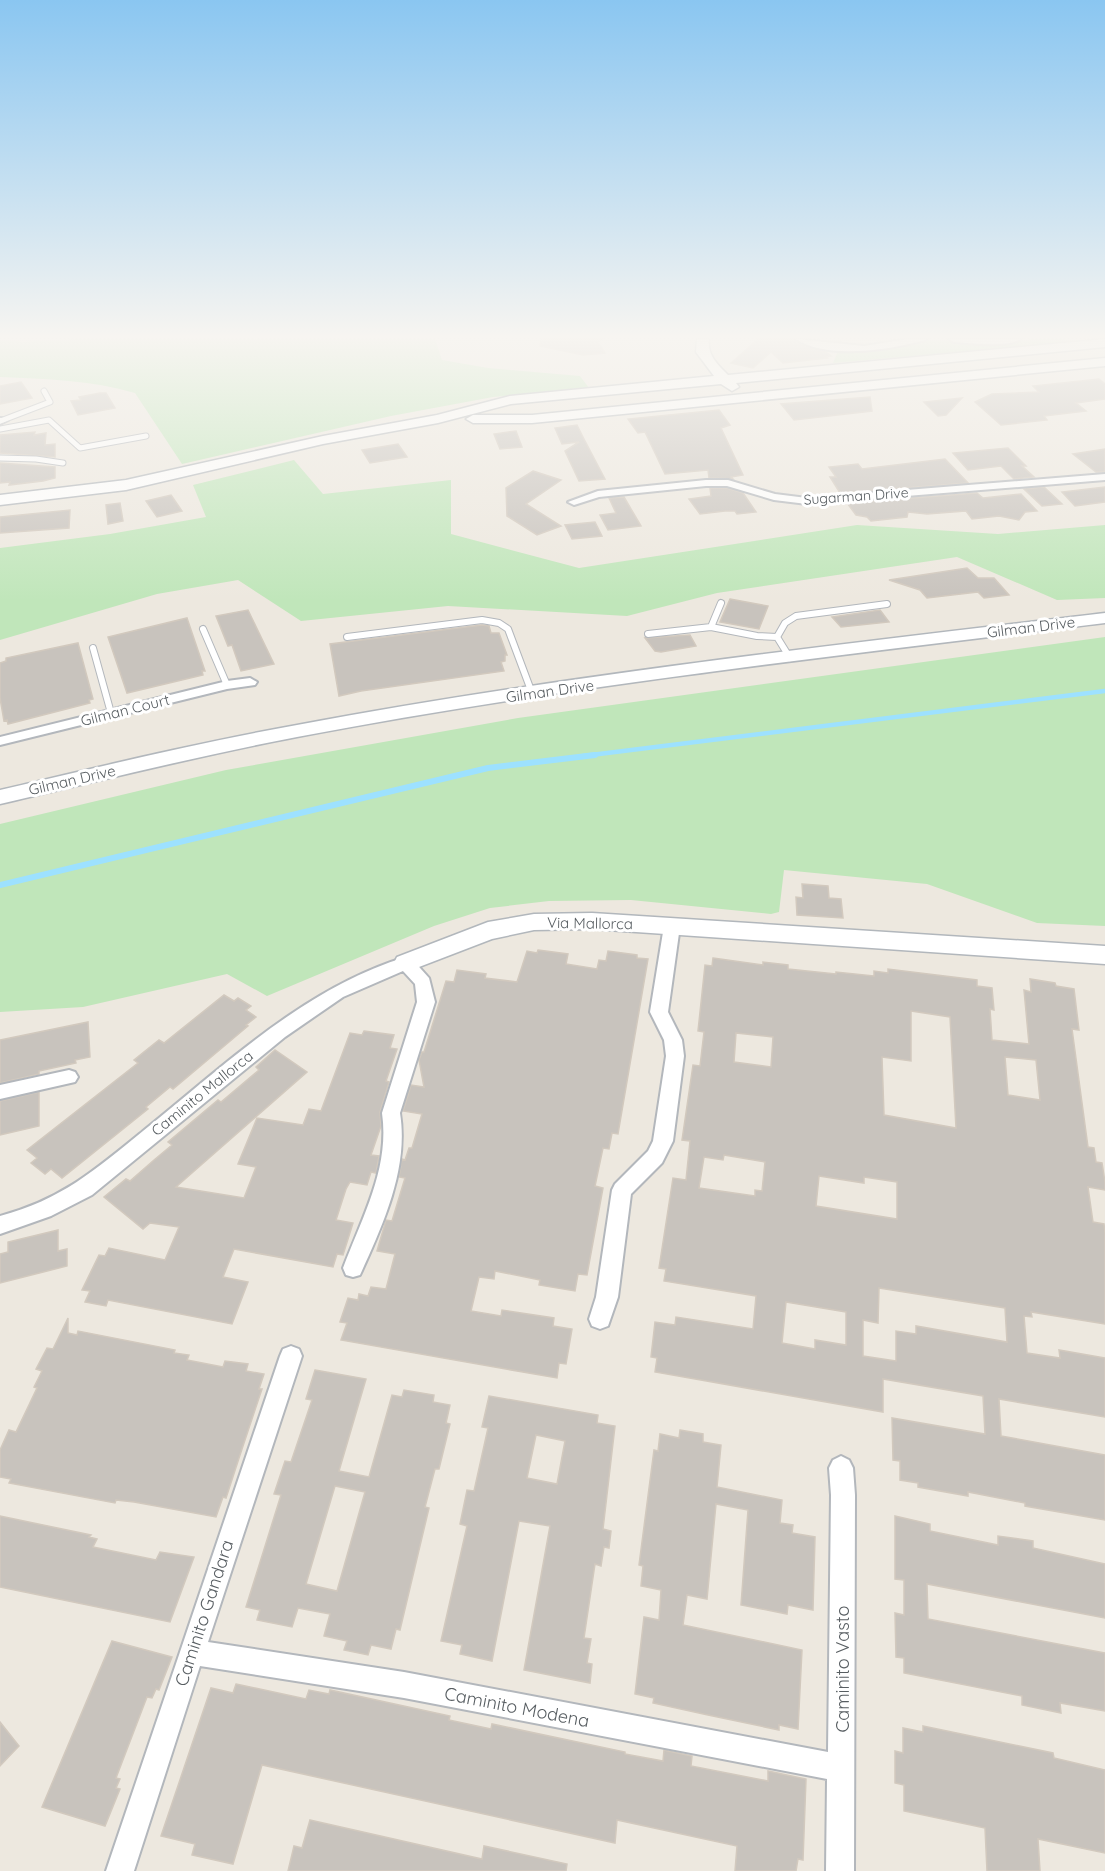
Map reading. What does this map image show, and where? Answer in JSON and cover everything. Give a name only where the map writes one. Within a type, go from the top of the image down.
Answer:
[{"type":"main road","points":[[0,500],[126,485],[323,440],[398,426]]},
{"type":"main road","name":"Gilman Drive","points":[[0,797],[313,728],[532,693],[1105,618]]},
{"type":"main road","name":"Via Mallorca","points":[[406,963],[488,931],[534,922],[603,922],[672,926],[1105,958]]},
{"type":"street","name":"Sugarman Drive","points":[[574,502],[598,494],[706,483],[728,483],[774,497],[807,501],[1105,477]]},
{"type":"street","name":"Gilman Court","points":[[0,741],[111,712],[250,682]]},
{"type":"street","points":[[600,1319],[607,1297],[622,1190],[655,1157],[663,1141],[675,1056],[673,1040],[659,1012],[672,926]]},
{"type":"street","points":[[353,1268],[391,1167],[394,1126],[390,1113],[426,1002],[423,982],[406,963]]},
{"type":"street","name":"Caminito Mallorca","points":[[0,1225],[55,1207],[85,1189],[279,1032],[337,992],[406,963]]},
{"type":"street","points":[[0,1092],[69,1077]]},
{"type":"street","name":"Caminito Gandara","points":[[120,1871],[291,1356]]},
{"type":"street","name":"Caminito Vasto","points":[[840,1871],[843,1495],[841,1468]]},
{"type":"street","name":"Caminito Modena","points":[[192,1652],[404,1685],[841,1768]]},
{"type":"lane","points":[[56,426],[80,448],[146,436]]},
{"type":"lane","points":[[0,452],[7,453],[3,458]]},
{"type":"lane","points":[[3,458],[63,463]]},
{"type":"lane","points":[[711,627],[721,603]]},
{"type":"lane","points":[[777,637],[785,623],[796,616],[887,604]]},
{"type":"lane","points":[[347,637],[482,620],[499,623],[508,629],[532,693]]},
{"type":"lane","points":[[648,634],[711,627],[757,636],[777,637]]},
{"type":"lane","points":[[202,629],[228,685]]},
{"type":"lane","points":[[777,637],[790,658]]},
{"type":"lane","points":[[93,648],[111,712]]},
{"type":"green space","points":[[157,426],[346,426],[182,464]]},
{"type":"green space","points":[[294,460],[323,494],[451,480],[451,534],[579,568],[857,525],[998,534],[1105,525],[1105,598],[1057,600],[957,557],[717,593],[627,616],[448,606],[301,621],[238,580],[157,594],[0,640],[0,548],[110,534],[206,517],[193,485]]},
{"type":"green space","points":[[1105,637],[1105,926],[1037,923],[927,884],[784,870],[779,912],[771,914],[631,900],[549,901],[490,908],[434,926],[267,996],[227,974],[83,1007],[0,1012],[0,824],[226,770],[518,718]]},
{"type":"building","points":[[578,426],[605,479],[579,481],[565,451],[579,442],[562,444],[555,428]]},
{"type":"building","points":[[633,426],[726,426],[721,428],[743,475],[731,477],[733,479],[709,478],[708,470],[665,474],[645,432],[638,433]]},
{"type":"building","points":[[516,431],[522,447],[500,449],[494,434]]},
{"type":"building","points":[[35,432],[34,435],[46,433],[45,445],[55,444],[55,457],[0,453],[0,435]]},
{"type":"building","points":[[398,444],[407,457],[370,463],[362,450]]},
{"type":"building","points":[[1008,448],[1034,477],[1014,479],[1001,466],[968,470],[953,453]]},
{"type":"building","points":[[1105,449],[1105,472],[1096,472],[1073,454]]},
{"type":"building","points":[[945,459],[968,483],[840,493],[830,477],[836,477],[829,467],[858,464],[862,469]]},
{"type":"building","points":[[0,463],[55,467],[55,478],[9,485],[10,482],[0,483]]},
{"type":"building","points":[[533,471],[561,480],[526,504],[561,526],[537,535],[507,516],[506,488]]},
{"type":"building","points":[[1044,487],[1062,504],[1042,506],[1024,489]]},
{"type":"building","points":[[1105,487],[1105,502],[1075,506],[1062,492]]},
{"type":"building","points":[[710,488],[727,488],[743,493],[756,512],[737,514],[735,511],[725,511],[700,514],[689,499],[711,496]]},
{"type":"building","points":[[977,493],[983,498],[1021,494],[1037,511],[1025,512],[1019,520],[999,516],[972,519],[966,511],[927,514],[908,512],[907,517],[871,521],[867,517],[856,515],[847,503]]},
{"type":"building","points":[[171,495],[182,511],[157,517],[146,501]]},
{"type":"building","points":[[624,497],[641,526],[608,530],[600,515],[616,513],[609,498]]},
{"type":"building","points":[[120,503],[123,521],[108,524],[106,505]]},
{"type":"building","points":[[70,510],[69,528],[0,533],[0,517]]},
{"type":"building","points":[[595,522],[602,536],[572,539],[565,525]]},
{"type":"building","points":[[967,568],[978,578],[994,578],[1009,595],[984,598],[978,592],[927,598],[920,590],[889,580]]},
{"type":"building","points":[[730,599],[768,606],[759,629],[720,622]]},
{"type":"building","points":[[248,610],[274,664],[241,671],[232,645],[228,646],[216,616]]},
{"type":"building","points":[[880,610],[889,622],[841,627],[832,617]]},
{"type":"building","points":[[187,618],[205,671],[202,671],[203,675],[127,693],[108,637]]},
{"type":"building","points":[[489,626],[491,633],[499,633],[507,655],[505,655],[505,661],[501,662],[504,671],[339,696],[330,644]]},
{"type":"building","points":[[690,635],[696,646],[661,652],[655,651],[645,638]]},
{"type":"building","points":[[78,643],[93,699],[89,700],[90,703],[8,724],[7,720],[4,721],[0,698],[0,663],[6,661],[6,658]]},
{"type":"building","points":[[802,884],[828,886],[829,898],[841,899],[843,918],[797,915],[796,897],[803,898]]},
{"type":"building","points":[[538,950],[568,954],[566,964],[597,969],[599,960],[606,961],[608,951],[648,959],[618,1134],[612,1133],[609,1149],[603,1148],[595,1186],[603,1188],[587,1275],[578,1274],[575,1291],[539,1285],[540,1280],[495,1271],[494,1279],[479,1277],[471,1311],[501,1316],[502,1310],[554,1318],[553,1326],[572,1329],[566,1364],[559,1363],[557,1378],[341,1340],[347,1323],[340,1322],[348,1298],[358,1300],[359,1294],[368,1296],[371,1287],[386,1289],[395,1254],[377,1251],[386,1220],[392,1221],[405,1178],[399,1177],[402,1159],[405,1160],[409,1148],[412,1148],[422,1114],[403,1111],[411,1085],[424,1087],[419,1060],[424,1052],[446,981],[454,982],[457,970],[486,974],[485,978],[517,982],[527,951],[537,953]]},
{"type":"building","points":[[713,958],[763,965],[763,962],[788,965],[788,969],[836,974],[836,972],[874,976],[874,971],[888,973],[888,969],[977,980],[977,986],[992,988],[994,1010],[990,1009],[992,1040],[1029,1044],[1024,990],[1031,992],[1030,979],[1074,989],[1079,1030],[1072,1029],[1088,1147],[1094,1148],[1096,1162],[1102,1163],[1105,1182],[1105,1190],[1088,1187],[1093,1222],[1104,1224],[1105,1324],[1031,1312],[1032,1317],[1024,1316],[1027,1353],[1060,1358],[1059,1350],[1105,1358],[1105,1417],[999,1399],[1001,1436],[1105,1455],[1105,1520],[1025,1506],[1025,1503],[968,1492],[968,1496],[918,1487],[918,1483],[900,1480],[900,1461],[893,1460],[892,1418],[985,1434],[983,1396],[883,1379],[883,1412],[655,1372],[657,1358],[651,1357],[655,1322],[675,1325],[676,1317],[753,1329],[756,1296],[664,1281],[666,1269],[659,1268],[673,1178],[686,1180],[690,1141],[682,1140],[693,1065],[700,1066],[704,1032],[698,1031],[705,965],[712,966]],"holes":[[[911,1011],[950,1017],[956,1128],[884,1115],[882,1057],[911,1061]],[[736,1033],[773,1037],[771,1067],[734,1062]],[[1005,1057],[1036,1060],[1040,1100],[1008,1095]],[[724,1155],[765,1162],[762,1191],[755,1190],[755,1196],[699,1188],[704,1157],[723,1160]],[[819,1176],[864,1183],[864,1177],[897,1182],[897,1219],[816,1206]],[[879,1288],[1005,1308],[1007,1342],[916,1326],[916,1334],[896,1331],[896,1361],[863,1356],[863,1320],[878,1323]],[[786,1302],[846,1312],[846,1345],[815,1340],[815,1349],[782,1343]]]},
{"type":"building","points":[[224,995],[234,1001],[238,998],[251,1006],[246,1010],[256,1017],[246,1025],[248,1026],[173,1089],[170,1087],[146,1107],[148,1109],[62,1178],[51,1169],[45,1174],[31,1163],[37,1158],[27,1150],[138,1063],[134,1060],[159,1040],[164,1043]]},
{"type":"building","points":[[88,1022],[90,1057],[75,1060],[76,1063],[39,1071],[39,1074],[0,1083],[0,1040]]},
{"type":"building","points":[[364,1031],[394,1035],[390,1048],[397,1049],[386,1081],[389,1082],[380,1112],[381,1126],[371,1155],[379,1156],[376,1173],[371,1172],[367,1185],[350,1182],[346,1189],[336,1220],[353,1223],[343,1255],[337,1254],[333,1267],[234,1249],[223,1277],[248,1282],[232,1324],[108,1300],[106,1306],[85,1302],[90,1291],[82,1290],[99,1255],[105,1256],[109,1248],[165,1260],[179,1227],[150,1223],[143,1229],[104,1197],[126,1179],[130,1181],[172,1145],[168,1142],[218,1100],[221,1102],[259,1070],[256,1067],[275,1050],[307,1072],[176,1187],[244,1198],[256,1167],[238,1164],[257,1118],[303,1125],[309,1109],[321,1111],[350,1033],[362,1035]]},
{"type":"building","points":[[39,1092],[39,1126],[0,1135],[0,1101]]},
{"type":"building","points":[[58,1230],[58,1251],[67,1249],[67,1266],[0,1283],[0,1254],[8,1252],[8,1242]]},
{"type":"building","points":[[68,1318],[68,1333],[77,1335],[78,1331],[175,1350],[174,1353],[189,1355],[187,1360],[223,1367],[225,1361],[248,1364],[246,1371],[264,1374],[259,1389],[262,1389],[226,1498],[223,1497],[216,1517],[134,1502],[116,1500],[115,1503],[9,1483],[11,1479],[0,1477],[0,1450],[9,1430],[16,1432],[37,1388],[34,1387],[42,1371],[36,1369],[47,1348],[53,1349]]},
{"type":"building","points":[[315,1370],[366,1379],[339,1471],[369,1477],[392,1395],[402,1397],[404,1390],[434,1395],[433,1402],[450,1405],[446,1423],[450,1424],[439,1469],[435,1469],[425,1507],[429,1508],[400,1630],[396,1629],[391,1649],[371,1645],[368,1655],[344,1650],[347,1641],[324,1636],[330,1614],[298,1608],[292,1627],[257,1620],[260,1610],[246,1607],[281,1495],[274,1494],[285,1461],[291,1462],[312,1400],[306,1399]],"holes":[[[335,1486],[365,1492],[337,1591],[306,1584]]]},
{"type":"building","points":[[489,1396],[598,1415],[597,1423],[615,1426],[603,1529],[611,1531],[609,1548],[604,1547],[601,1566],[595,1564],[584,1638],[591,1639],[587,1663],[592,1664],[590,1683],[524,1670],[550,1526],[519,1521],[492,1661],[460,1654],[462,1645],[441,1641],[467,1526],[460,1524],[467,1490],[474,1491],[488,1428],[482,1427]],"holes":[[[536,1435],[565,1441],[557,1484],[527,1478]]]},
{"type":"building","points":[[680,1430],[703,1434],[703,1442],[721,1445],[717,1487],[782,1500],[780,1523],[793,1525],[792,1533],[815,1537],[813,1610],[788,1605],[787,1614],[741,1605],[748,1510],[716,1504],[707,1599],[687,1595],[683,1625],[802,1650],[798,1729],[779,1725],[779,1730],[708,1715],[653,1703],[654,1698],[635,1694],[644,1617],[659,1620],[661,1590],[641,1586],[643,1566],[639,1565],[654,1450],[658,1451],[660,1434],[679,1438]]},
{"type":"building","points":[[0,1516],[91,1535],[89,1537],[97,1539],[93,1547],[156,1560],[160,1552],[194,1557],[170,1622],[0,1587]]},
{"type":"building","points":[[895,1516],[930,1524],[930,1531],[998,1545],[998,1536],[1033,1541],[1033,1548],[1105,1564],[1105,1618],[927,1584],[928,1619],[1105,1653],[1105,1711],[1060,1703],[1061,1713],[1022,1705],[1022,1696],[904,1673],[904,1658],[896,1657],[895,1613],[904,1615],[904,1580],[895,1579]]},
{"type":"building","points":[[112,1641],[172,1657],[159,1690],[156,1689],[152,1698],[147,1697],[116,1778],[120,1779],[116,1788],[120,1789],[105,1826],[42,1807]]},
{"type":"building","points":[[236,1684],[306,1699],[309,1690],[329,1694],[330,1690],[450,1716],[449,1720],[491,1729],[492,1724],[663,1761],[664,1750],[692,1756],[691,1766],[768,1781],[768,1771],[806,1779],[803,1860],[798,1859],[796,1871],[735,1871],[737,1846],[617,1820],[615,1843],[262,1765],[233,1864],[192,1855],[195,1844],[161,1836],[211,1688],[233,1693]]},
{"type":"building","points":[[0,1722],[19,1746],[0,1766]]},
{"type":"building","points":[[923,1726],[1053,1753],[1054,1758],[1105,1770],[1105,1853],[1038,1839],[1040,1871],[987,1871],[985,1828],[904,1811],[904,1785],[895,1783],[895,1751],[903,1753],[903,1728],[923,1732]]},
{"type":"building","points":[[310,1820],[482,1859],[484,1846],[567,1864],[566,1871],[288,1871],[294,1846],[302,1848]]},
{"type":"waterway","points":[[583,756],[1105,691]]},
{"type":"waterway","points":[[0,885],[488,768],[595,755]]}]
